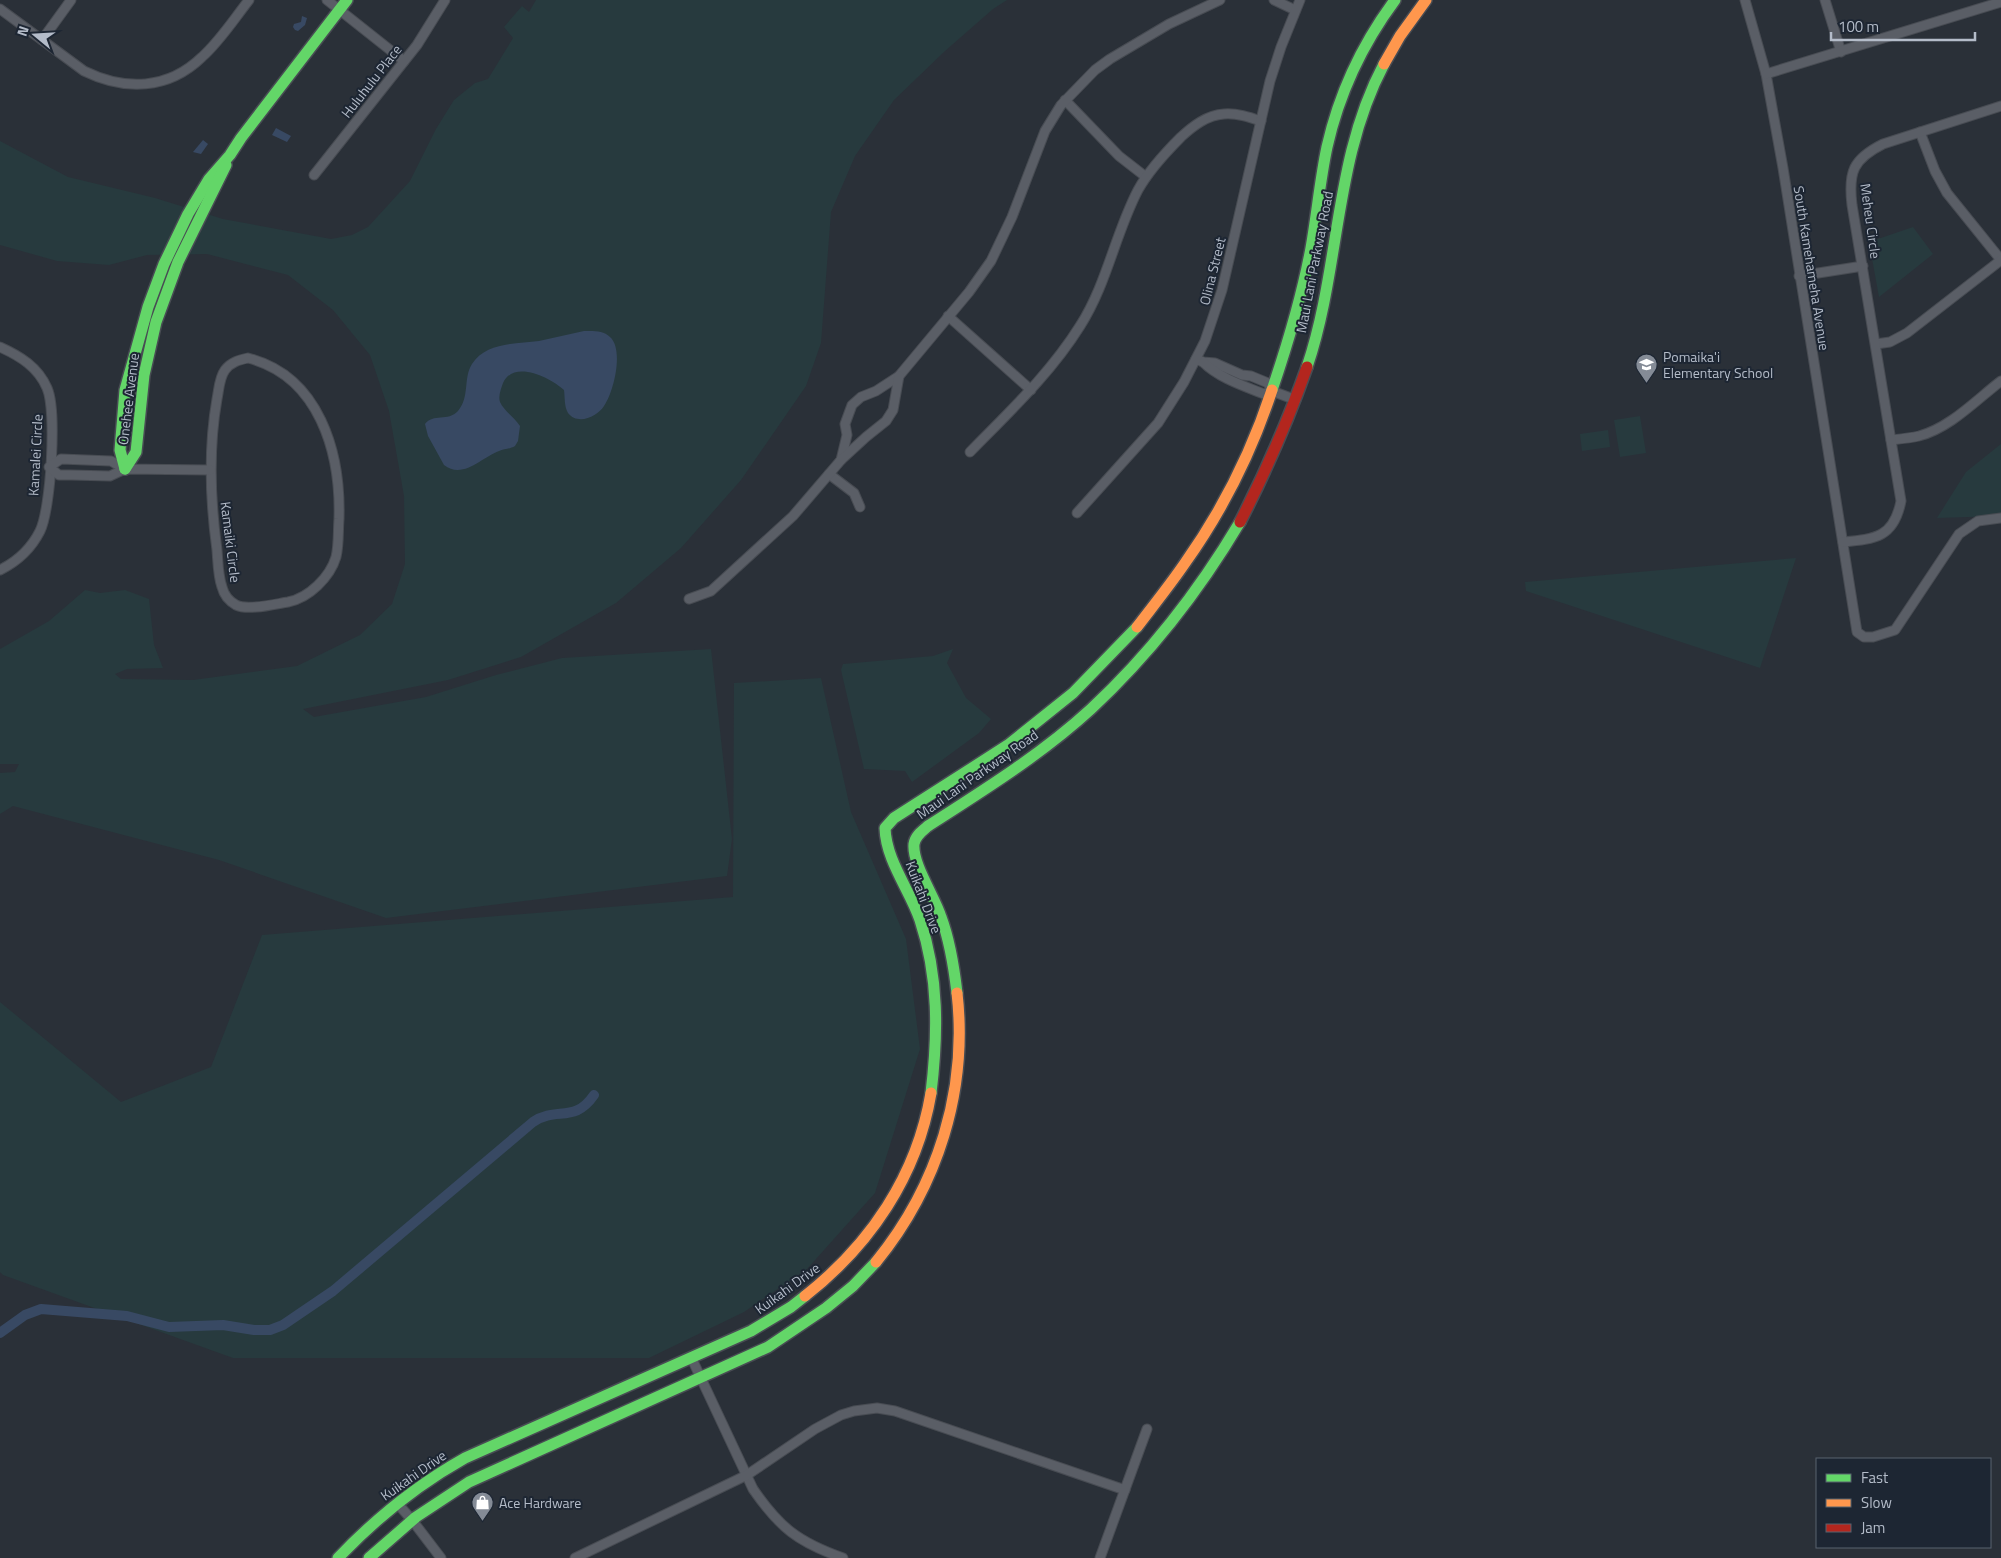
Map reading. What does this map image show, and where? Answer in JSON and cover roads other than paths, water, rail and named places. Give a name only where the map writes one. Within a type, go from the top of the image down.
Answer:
[{"type":"main road","name":"Maui Lani Parkway Road","points":[[885,828],[894,818],[1008,745],[1073,693],[1134,631],[1186,562],[1230,490],[1265,412],[1292,331],[1311,248],[1327,148],[1333,125],[1357,62],[1379,21],[1395,0]]},
{"type":"main road","name":"Maui Lani Parkway Road","points":[[914,841],[928,826],[1016,769],[1090,710],[1141,660],[1187,604],[1228,544],[1261,481],[1296,400],[1313,346],[1325,300],[1349,157],[1360,117],[1376,78],[1396,42],[1426,0]]},
{"type":"main road","name":"Onehee Avenue","points":[[125,469],[136,452],[144,375],[156,322],[178,262],[240,138],[343,4]]},
{"type":"main road","name":"Onehee Avenue","points":[[125,469],[120,450],[126,390],[130,367],[148,307],[164,264],[188,214],[209,179],[230,155]]},
{"type":"main road","name":"Kuikahi Drive","points":[[338,1558],[397,1503],[438,1473],[465,1458],[751,1332],[770,1321],[818,1285],[849,1258],[870,1235],[890,1207],[914,1156],[928,1111],[934,1076],[936,1005],[930,958],[919,918],[885,842],[885,828]]},
{"type":"main road","name":"Kuikahi Drive","points":[[369,1558],[394,1534],[439,1499],[498,1467],[768,1347],[804,1325],[829,1306],[877,1261],[907,1222],[923,1195],[936,1163],[953,1102],[960,1030],[956,983],[944,926],[915,855],[914,841]]},
{"type":"street","points":[[42,40],[71,0]]},
{"type":"street","points":[[0,9],[71,63],[99,79],[119,84],[138,85],[160,81],[184,71],[202,57],[249,0]]},
{"type":"street","points":[[327,0],[343,4],[404,62]]},
{"type":"street","name":"Huluhulu Place","points":[[314,175],[417,45],[445,0]]},
{"type":"street","points":[[841,460],[847,435],[845,424],[852,405],[861,397],[876,391],[899,376],[980,277],[999,246],[1045,131],[1065,100],[1094,70],[1110,59],[1169,24],[1220,0]]},
{"type":"street","points":[[1274,0],[1295,10]]},
{"type":"street","name":"Olina Street","points":[[1077,513],[1158,423],[1200,361],[1222,290],[1261,121],[1281,47],[1300,0]]},
{"type":"street","name":"South Kamehameha Avenue","points":[[1745,0],[1766,74],[1824,433],[1844,542],[1857,632],[1864,637],[1874,637],[1895,630],[1959,534],[1978,521],[2001,518]]},
{"type":"street","points":[[1825,0],[1841,52]]},
{"type":"street","points":[[1766,74],[2001,2]]},
{"type":"street","points":[[1065,100],[1119,156],[1146,177]]},
{"type":"street","name":"Meheu Circle","points":[[1844,542],[1870,540],[1884,534],[1896,519],[1901,501],[1852,205],[1851,175],[1857,162],[1868,151],[1883,144],[2001,106]]},
{"type":"street","points":[[970,452],[1031,390],[1069,343],[1094,301],[1138,191],[1146,177],[1172,146],[1189,130],[1214,116],[1230,114],[1261,121]]},
{"type":"street","points":[[1876,344],[1890,342],[1907,333],[2001,260],[1947,193],[1935,171],[1920,132]]},
{"type":"street","points":[[1799,276],[1863,266]]},
{"type":"street","points":[[948,316],[1031,390]]},
{"type":"street","name":"Kamalei Circle","points":[[0,347],[21,357],[40,375],[47,388],[52,408],[45,514],[41,529],[25,553],[16,561],[0,570]]},
{"type":"street","name":"Kamaiki Circle","points":[[248,358],[260,361],[280,372],[300,388],[308,398],[324,428],[332,456],[338,492],[336,557],[328,573],[318,584],[292,601],[270,605],[246,608],[228,599],[220,577],[214,529],[210,470],[212,432],[220,382],[225,370],[233,362],[248,358]]},
{"type":"street","points":[[1200,361],[1212,371],[1246,387],[1264,394],[1272,391],[1296,400]]},
{"type":"street","points":[[689,599],[711,590],[793,516],[841,460],[866,436],[886,421],[893,410],[899,376]]},
{"type":"street","points":[[1891,440],[1919,436],[1929,432],[1949,421],[2001,381]]},
{"type":"street","points":[[125,469],[110,461],[61,458],[49,467],[60,475],[110,476],[125,469],[210,470]]},
{"type":"street","points":[[829,474],[854,493],[860,507]]},
{"type":"street","points":[[691,1357],[753,1489],[766,1508],[782,1526],[797,1538],[810,1546],[843,1558]]},
{"type":"street","points":[[575,1558],[747,1475],[815,1429],[841,1415],[854,1411],[878,1408],[895,1411],[1125,1490]]},
{"type":"street","points":[[1100,1558],[1147,1429]]},
{"type":"street","points":[[397,1503],[441,1558]]},
{"type":"water","points":[[302,16],[307,18],[305,25],[298,31],[295,30],[294,24],[301,22]]},
{"type":"water","points":[[276,128],[291,136],[287,142],[272,135]]},
{"type":"water","points":[[203,140],[208,144],[201,154],[193,152]]},
{"type":"water","points":[[584,331],[604,333],[614,343],[616,351],[617,360],[614,381],[608,400],[601,410],[587,418],[577,419],[572,417],[566,407],[564,390],[558,385],[533,373],[515,372],[508,376],[503,383],[499,397],[502,405],[520,426],[518,441],[515,446],[499,451],[465,469],[451,469],[444,465],[428,436],[425,424],[432,419],[450,416],[462,406],[469,369],[478,357],[502,345],[539,341]]},
{"type":"waterway","points":[[0,1333],[25,1315],[41,1309],[127,1316],[169,1327],[223,1325],[254,1330],[270,1330],[283,1325],[333,1291],[533,1122],[542,1117],[579,1109],[587,1104],[594,1095]]},
{"type":"place","name":"Pomaika'i Elementary School","points":[[1647,383]]},
{"type":"place","name":"Ace Hardware","points":[[483,1521]]}]
